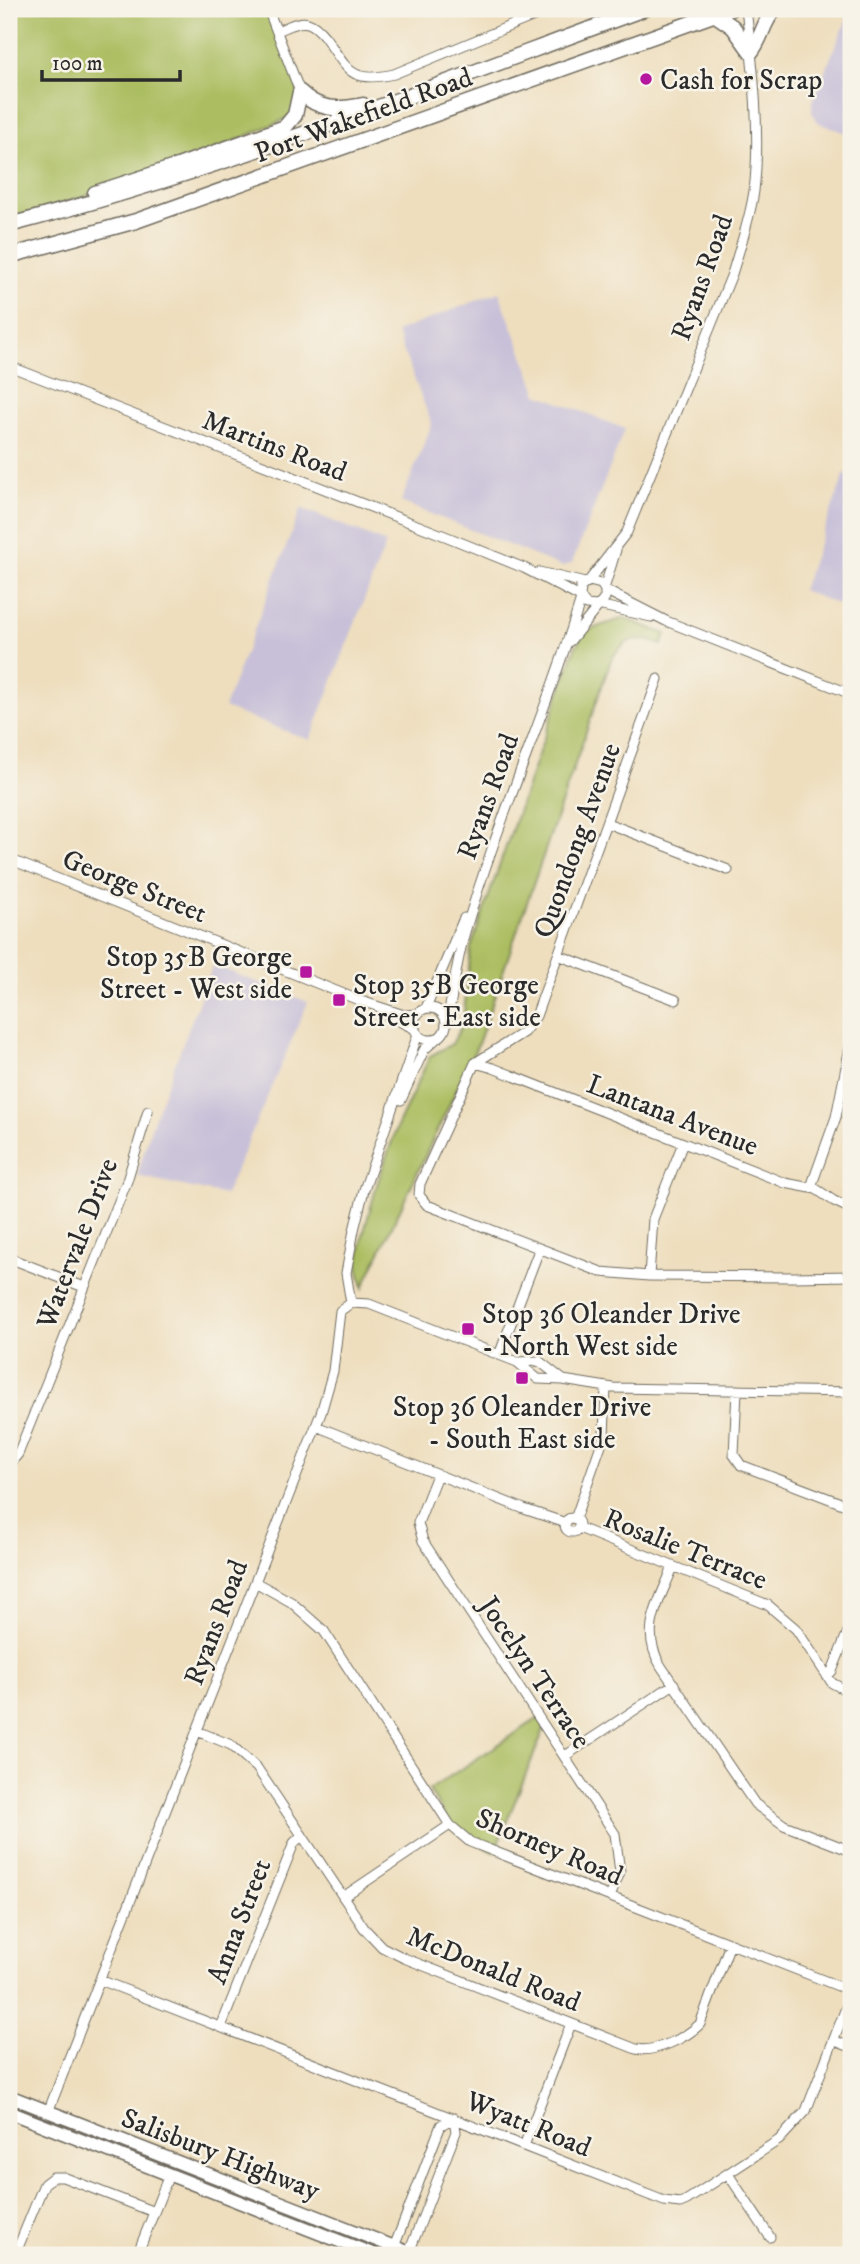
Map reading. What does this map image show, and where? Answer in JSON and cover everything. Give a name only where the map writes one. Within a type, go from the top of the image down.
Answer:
[{"type":"highway","name":"Port Wakefield Road","points":[[9,225],[151,186],[406,98],[644,9]]},
{"type":"highway","name":"Port Wakefield Road","points":[[9,256],[136,221],[730,9]]},
{"type":"highway","points":[[714,14],[733,27],[751,52],[758,43],[768,16],[775,9]]},
{"type":"highway","points":[[300,92],[310,102],[331,110],[406,98]]},
{"type":"highway","points":[[9,225],[30,214],[175,167],[285,127],[295,115],[300,92]]},
{"type":"main road","name":"Salisbury Highway","points":[[9,2096],[392,2251],[410,2254]]},
{"type":"main road","name":"Salisbury Highway","points":[[9,2112],[375,2255]]},
{"type":"main road","points":[[42,2125],[48,2112]]},
{"type":"main road","points":[[169,2175],[174,2161]]},
{"type":"street","points":[[268,9],[300,92]]},
{"type":"street","name":"Port Wakefield Road","points":[[276,31],[299,23],[308,23],[323,34],[351,72],[361,77],[380,78],[551,9]]},
{"type":"street","name":"Ryans Road","points":[[587,583],[626,531],[732,274],[744,236],[754,191],[756,141],[746,9]]},
{"type":"street","name":"Martins Road","points":[[9,366],[524,568],[580,598]]},
{"type":"street","name":"Ryans Road","points":[[604,590],[618,545]]},
{"type":"street","name":"Martins Road","points":[[524,568],[587,583]]},
{"type":"street","points":[[666,621],[598,605],[588,606],[580,598],[580,591],[587,583],[599,583],[604,590],[666,621],[851,694]]},
{"type":"street","points":[[598,605],[605,598],[604,590]]},
{"type":"street","name":"Ryans Road","points":[[446,1026],[456,967],[480,885],[567,645],[580,598]]},
{"type":"street","name":"Ryans Road","points":[[567,645],[598,605]]},
{"type":"street","name":"Quondong Avenue","points":[[475,1063],[517,1038],[530,1026],[658,679]]},
{"type":"street","points":[[607,823],[728,870]]},
{"type":"street","name":"George Street","points":[[9,859],[361,1001],[404,1015],[418,1014]]},
{"type":"street","name":"Ryans Road","points":[[426,1008],[480,885]]},
{"type":"street","points":[[558,955],[676,1000]]},
{"type":"street","name":"George Street","points":[[361,1001],[417,1031]]},
{"type":"street","points":[[382,1143],[424,1050],[437,1038],[446,1026],[441,1012],[426,1008],[418,1014],[414,1024],[417,1031],[427,1039],[437,1038]]},
{"type":"street","points":[[417,1031],[365,1189],[346,1273],[351,1303],[369,1304],[517,1362],[538,1379],[606,1387],[851,1392]]},
{"type":"street","points":[[810,1187],[847,1087],[851,1042]]},
{"type":"street","points":[[475,1063],[420,1184],[419,1195],[427,1205],[601,1272],[649,1276],[851,1276]]},
{"type":"street","name":"Lantana Avenue","points":[[475,1063],[785,1183],[810,1187],[851,1209]]},
{"type":"street","name":"Watervale Drive","points":[[9,1465],[18,1454],[127,1181],[148,1111]]},
{"type":"street","points":[[649,1276],[653,1219],[683,1143]]},
{"type":"street","points":[[499,1355],[539,1250]]},
{"type":"street","points":[[9,1258],[84,1287]]},
{"type":"street","name":"Ryans Road","points":[[48,2112],[316,1426],[333,1371],[340,1311],[351,1303]]},
{"type":"street","points":[[517,1362],[538,1361],[563,1380]]},
{"type":"street","points":[[573,1523],[604,1436],[606,1387]]},
{"type":"street","points":[[737,1390],[734,1455],[741,1465],[851,1507]]},
{"type":"street","name":"Rosalie Terrace","points":[[316,1426],[524,1509],[573,1523],[768,1605],[796,1629],[827,1676]]},
{"type":"street","name":"Jocelyn Terrace","points":[[437,1475],[418,1523],[423,1542],[615,1834],[620,1872],[610,1897]]},
{"type":"street","points":[[673,1567],[652,1620],[650,1631],[656,1657],[755,1804],[784,1825],[851,1851]]},
{"type":"street","name":"Shorney Road","points":[[255,1582],[291,1602],[324,1631],[450,1825],[470,1842],[851,1993]]},
{"type":"street","points":[[851,1624],[832,1671],[827,1676],[835,1685],[851,1693]]},
{"type":"street","points":[[565,1756],[674,1684]]},
{"type":"street","name":"McDonald Road","points":[[197,1731],[231,1745],[257,1768],[374,1940],[391,1952],[571,2024],[641,2050],[657,2048],[690,2032],[703,2019],[730,1944]]},
{"type":"street","points":[[343,1897],[450,1825]]},
{"type":"street","name":"Anna Street","points":[[222,2027],[293,1843],[302,1835]]},
{"type":"street","name":"Wyatt Road","points":[[100,1980],[673,2202],[687,2200],[779,2140],[806,2111],[835,2041],[851,1993]]},
{"type":"street","points":[[524,2146],[571,2024]]},
{"type":"street","points":[[835,2041],[851,2047]]},
{"type":"street","points":[[392,2251],[441,2125],[454,2118],[456,2132],[410,2254]]},
{"type":"street","points":[[728,2174],[770,2237]]},
{"type":"street","points":[[137,2255],[169,2175]]},
{"type":"street","points":[[15,2255],[44,2184],[53,2176],[63,2177],[154,2213]]},
{"type":"shaded area","points":[[851,9],[851,135],[816,120],[812,103]]},
{"type":"shaded area","points":[[499,292],[538,394],[625,429],[572,563],[563,567],[401,502],[432,424],[396,332]]},
{"type":"shaded area","points":[[845,473],[851,476],[851,610],[802,590]]},
{"type":"shaded area","points":[[301,508],[386,543],[310,740],[224,708]]},
{"type":"shaded area","points":[[213,965],[308,1002],[225,1195],[137,1176],[152,1124]]},
{"type":"green space","points":[[9,9],[268,9],[300,92],[295,115],[175,167],[30,214],[9,225]]},
{"type":"green space","points":[[624,618],[666,634],[662,645],[639,639],[632,640],[621,647],[611,660],[478,1044],[363,1288],[358,1267],[363,1235],[378,1181],[397,1127],[430,1056],[452,1044],[463,1023],[471,947],[576,646],[585,631]]},
{"type":"green space","points":[[539,1718],[545,1727],[494,1853],[450,1825],[429,1790]]},
{"type":"place","name":"Cash for Scrap","points":[[646,79]]},
{"type":"place","name":"Stop 35B George Street - West side","points":[[306,972]]},
{"type":"place","name":"Stop 35B George Street - East side","points":[[339,1000]]},
{"type":"place","name":"Stop 36 Oleander Drive - North West side","points":[[468,1329]]},
{"type":"place","name":"Stop 36 Oleander Drive - South East side","points":[[522,1378]]}]
